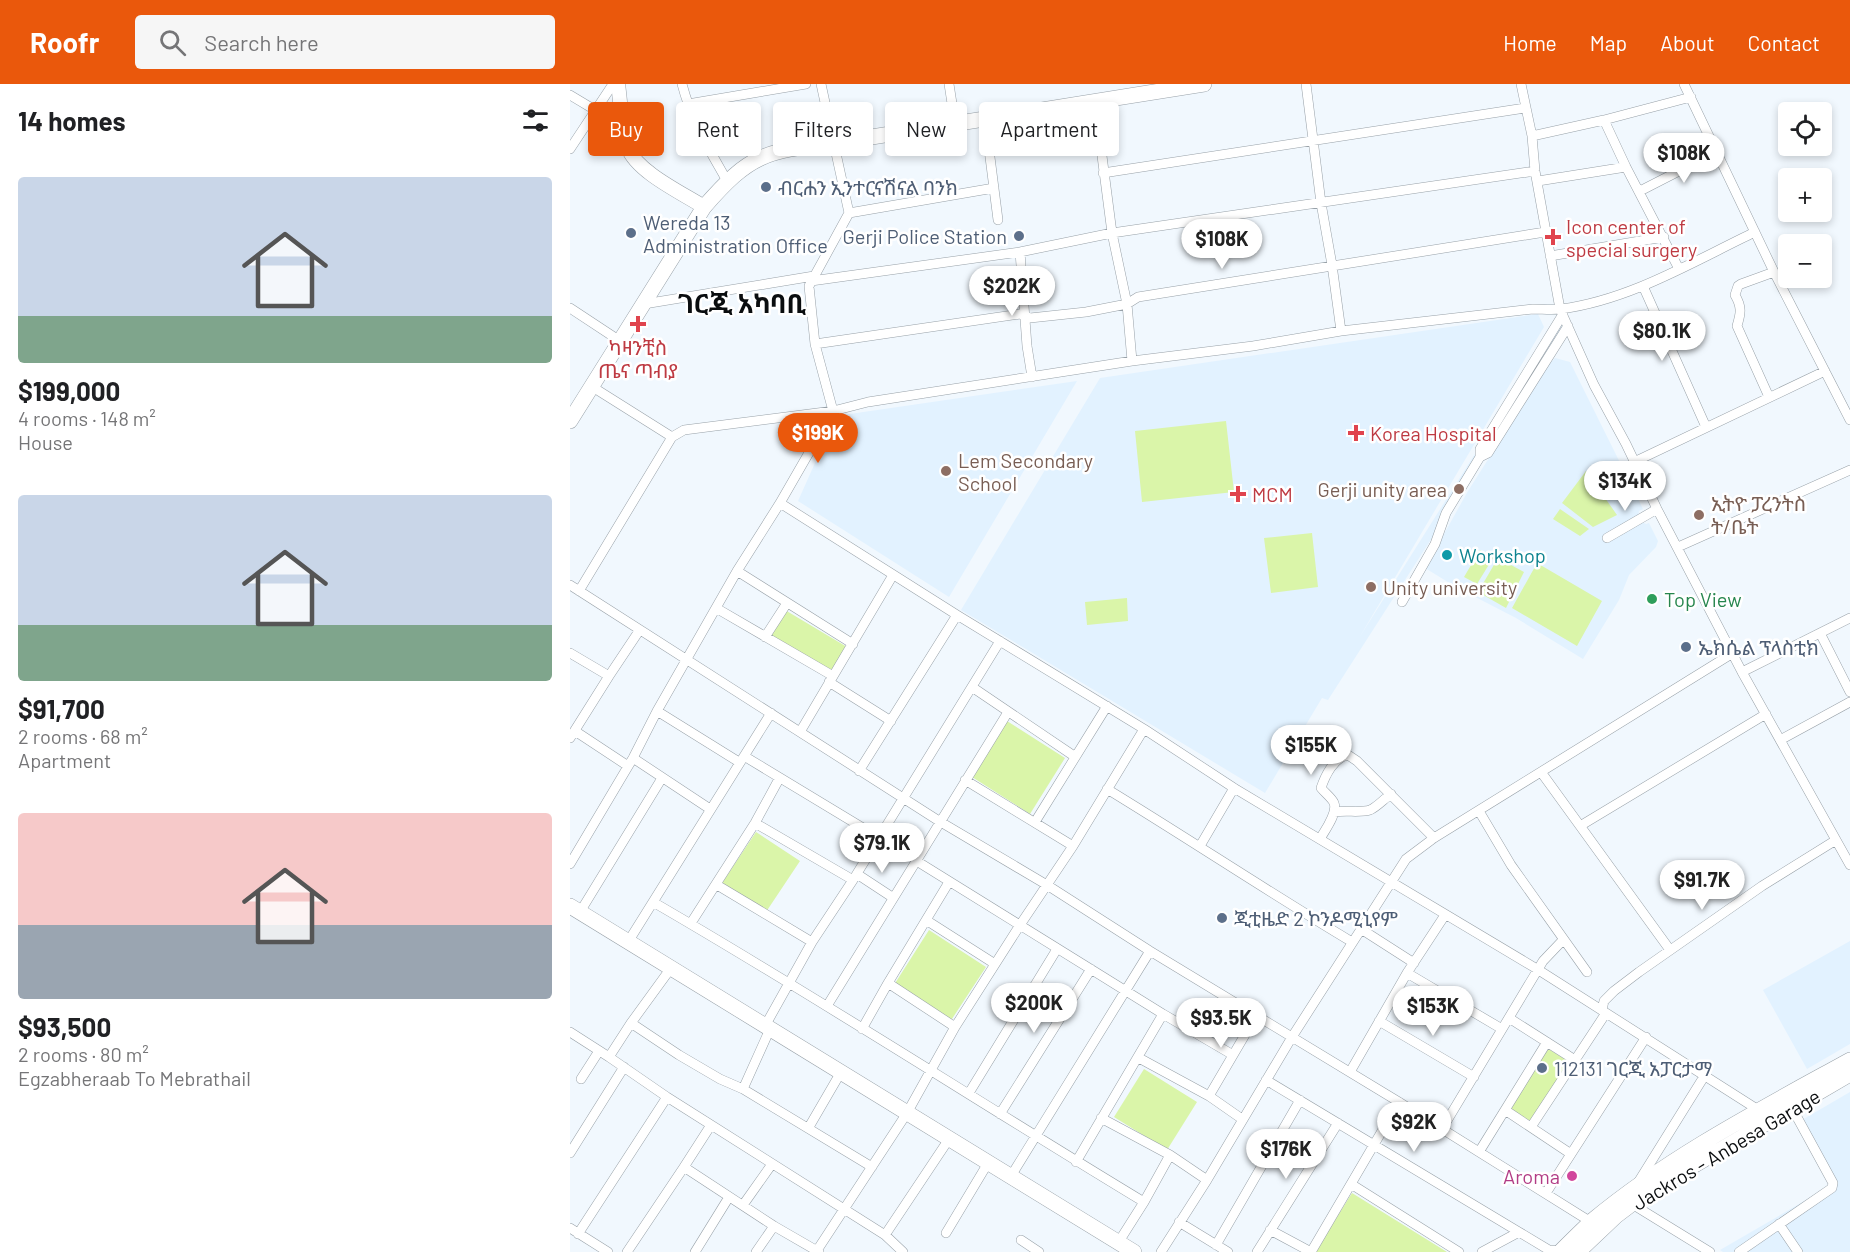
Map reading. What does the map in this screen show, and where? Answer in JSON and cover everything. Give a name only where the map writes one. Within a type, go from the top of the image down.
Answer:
[{"type":"main road","points":[[1095,102],[1142,89],[1204,84]]},
{"type":"main road","points":[[573,412],[704,207],[727,181],[755,159],[773,152]]},
{"type":"main road","points":[[573,908],[1011,1176],[1125,1249]]},
{"type":"main road","points":[[1557,1251],[1591,1222],[1633,1196],[1701,1145],[1850,1060]]},
{"type":"main road","name":"Jackros - Anbesa Garage","points":[[1578,1252],[1616,1216],[1633,1196],[1665,1181],[1850,1074]]},
{"type":"street","points":[[601,102],[613,84]]},
{"type":"street","points":[[618,84],[625,135],[633,158],[658,178],[704,207]]},
{"type":"street","points":[[682,84],[686,102]]},
{"type":"street","points":[[696,102],[766,87],[806,84]]},
{"type":"street","points":[[821,84],[825,102]]},
{"type":"street","points":[[949,84],[952,102]]},
{"type":"street","points":[[1306,84],[1321,203],[1341,331]]},
{"type":"street","points":[[1521,84],[1532,136],[1545,232],[1562,311],[1568,326],[1594,385],[1657,509],[1743,672],[1850,865]]},
{"type":"street","points":[[1684,84],[1774,272],[1850,420]]},
{"type":"street","points":[[570,95],[588,106]]},
{"type":"street","points":[[1532,136],[1605,120],[1691,97]]},
{"type":"street","points":[[1103,173],[1525,108]]},
{"type":"street","points":[[1605,120],[1626,167],[1679,269]]},
{"type":"street","points":[[570,149],[588,121]]},
{"type":"street","points":[[1640,191],[1716,152]]},
{"type":"street","points":[[712,156],[727,181]]},
{"type":"street","points":[[570,864],[737,571],[780,503],[832,411],[815,344],[809,286],[849,213],[837,156]]},
{"type":"street","points":[[990,156],[998,220]]},
{"type":"street","points":[[1101,156],[1112,233],[1127,304],[1132,361]]},
{"type":"street","points":[[1538,181],[1626,167]]},
{"type":"street","points":[[644,304],[812,278],[1020,252],[1112,233],[1535,171]]},
{"type":"street","points":[[849,213],[994,189]]},
{"type":"street","points":[[815,344],[1020,314],[1030,318],[1053,316],[1127,304],[1138,297],[1545,232]]},
{"type":"street","points":[[579,591],[672,437],[684,430],[832,411],[868,402],[1341,331],[1533,309],[1562,311],[1643,286],[1755,232]]},
{"type":"street","points":[[1550,256],[1664,237]]},
{"type":"street","points":[[1020,252],[1027,346],[1032,377]]},
{"type":"street","points":[[1769,397],[1737,326],[1741,306],[1735,295],[1737,286],[1774,272]]},
{"type":"street","points":[[1643,286],[1706,427]]},
{"type":"street","points":[[570,308],[620,341]]},
{"type":"street","points":[[1401,602],[1435,544],[1446,513],[1480,457],[1480,449],[1562,311]]},
{"type":"street","points":[[1480,457],[1488,453],[1568,326]]},
{"type":"street","points":[[1634,462],[1825,371]]},
{"type":"street","points":[[591,386],[672,437]]},
{"type":"street","points":[[1678,547],[1850,470]]},
{"type":"street","points":[[780,503],[1000,642],[1144,729],[1234,788],[1538,969],[1760,1111]]},
{"type":"street","points":[[1607,538],[1657,509]]},
{"type":"street","points":[[737,571],[853,644]]},
{"type":"street","points":[[800,732],[893,575]]},
{"type":"street","points":[[570,585],[903,799],[1400,1102],[1591,1222]]},
{"type":"street","points":[[765,637],[787,603]]},
{"type":"street","points":[[716,608],[831,679],[891,721]]},
{"type":"street","points":[[859,771],[957,615]]},
{"type":"street","points":[[1743,672],[1850,618]]},
{"type":"street","points":[[639,631],[572,735],[662,778],[710,808]]},
{"type":"street","points":[[1820,633],[1850,692]]},
{"type":"street","points":[[743,1089],[788,984],[1000,642]]},
{"type":"street","points":[[1161,1252],[1207,1180],[1292,1037],[1406,859],[1434,838],[1733,653]]},
{"type":"street","points":[[570,654],[609,676]]},
{"type":"street","points":[[972,687],[1074,756]]},
{"type":"street","points":[[1780,740],[1849,703]]},
{"type":"street","points":[[1035,822],[1107,706]]},
{"type":"street","points":[[657,711],[879,837]]},
{"type":"street","points":[[827,1006],[1008,712]]},
{"type":"street","points":[[628,942],[771,713]]},
{"type":"street","points":[[1580,826],[1766,714]]},
{"type":"street","points":[[684,1167],[817,1252],[907,1113],[955,1027],[1073,846],[1144,729]]},
{"type":"street","points":[[1320,839],[1334,812],[1334,801],[1321,788],[1337,759],[1348,755],[1357,761],[1434,838]]},
{"type":"street","points":[[1541,772],[1670,950]]},
{"type":"street","points":[[573,908],[662,778]]},
{"type":"street","points":[[691,923],[755,823],[779,779]]},
{"type":"street","points":[[965,780],[1073,846]]},
{"type":"street","points":[[1200,846],[1234,788]]},
{"type":"street","points":[[1107,789],[1352,942]]},
{"type":"street","points":[[1334,812],[1347,809],[1370,810],[1390,794]]},
{"type":"street","points":[[1479,810],[1511,865],[1587,972]]},
{"type":"street","points":[[755,823],[892,897]]},
{"type":"street","points":[[1531,1127],[1604,1011],[1604,1001],[1614,991],[1762,886],[1836,840]]},
{"type":"street","points":[[915,860],[1233,1055]]},
{"type":"street","points":[[862,1029],[949,882]]},
{"type":"street","points":[[717,885],[813,942]]},
{"type":"street","points":[[653,902],[827,1006],[1144,1202]]},
{"type":"street","points":[[1350,1072],[1407,973],[1445,915]]},
{"type":"street","points":[[926,920],[995,964]]},
{"type":"street","points":[[1362,929],[1414,963]]},
{"type":"street","points":[[1442,1129],[1538,969],[1563,940]]},
{"type":"street","points":[[969,1093],[1057,948]]},
{"type":"street","points":[[1011,1176],[1150,951]]},
{"type":"street","points":[[609,1057],[671,968]]},
{"type":"street","points":[[1000,1114],[1091,969]]},
{"type":"street","points":[[1407,973],[1502,1029]]},
{"type":"street","points":[[888,984],[955,1027]]},
{"type":"street","points":[[1076,1162],[1163,1014]]},
{"type":"street","points":[[1209,1096],[1256,1016]]},
{"type":"street","points":[[1509,1018],[1575,1060]]},
{"type":"street","points":[[1380,1021],[1474,1077]]},
{"type":"street","points":[[631,1023],[678,1055],[743,1089],[872,1167]]},
{"type":"street","points":[[570,1032],[667,1097],[885,1235],[903,1252]]},
{"type":"street","points":[[1546,1193],[1646,1037]]},
{"type":"street","points":[[1479,1152],[1547,1042]]},
{"type":"street","points":[[581,1079],[599,1051]]},
{"type":"street","points":[[1139,1058],[1209,1096],[1242,1119]]},
{"type":"street","points":[[570,1153],[624,1067]]},
{"type":"street","points":[[808,1127],[841,1072]]},
{"type":"street","points":[[1705,1075],[1633,1196],[1710,1252]]},
{"type":"street","points":[[1266,1080],[1519,1232],[1557,1251]]},
{"type":"street","points":[[608,1252],[574,1231],[667,1097]]},
{"type":"street","points":[[1216,1245],[1300,1100]]},
{"type":"street","points":[[1270,1230],[1311,1252],[1400,1102]]},
{"type":"street","points":[[1739,1252],[1830,1191],[1833,1183],[1792,1108]]},
{"type":"street","points":[[1504,1110],[1571,1154]]},
{"type":"street","points":[[1101,1118],[1170,1155],[1207,1180]]},
{"type":"street","points":[[1257,1252],[1338,1123]]},
{"type":"street","points":[[627,1252],[711,1125]]},
{"type":"street","points":[[885,1235],[949,1138]]},
{"type":"street","points":[[1125,1249],[1144,1202],[1170,1155]]},
{"type":"street","points":[[946,1233],[988,1163]]},
{"type":"street","points":[[743,1205],[772,1164]]},
{"type":"street","points":[[1351,1184],[1460,1252]]},
{"type":"street","points":[[695,1252],[729,1197]]},
{"type":"street","points":[[1179,1222],[1228,1252]]},
{"type":"street","points":[[1779,1224],[1798,1252]]},
{"type":"street","points":[[756,1252],[774,1226]]},
{"type":"street","points":[[1482,1252],[1519,1232]]},
{"type":"street","points":[[1021,1240],[1039,1252]]},
{"type":"shaded area","name":"MCM","points":[[1538,314],[1544,327],[1359,638],[1563,314],[1568,326],[1328,700],[1322,698],[1265,793],[961,610],[1100,378]]},
{"type":"shaded area","points":[[1555,358],[1570,362],[1643,509],[1639,511],[1638,517],[1642,522],[1649,523],[1658,541],[1656,547],[1629,575],[1619,600],[1583,659],[1516,618],[1425,568],[1468,491],[1548,365]]},
{"type":"shaded area","points":[[1077,381],[949,597],[798,501],[836,416]]},
{"type":"shaded area","points":[[1850,941],[1850,1044],[1807,1069],[1763,990]]},
{"type":"shaded area","points":[[1850,1092],[1850,1252],[1723,1252],[1720,1250],[1837,1182],[1802,1120]]},
{"type":"green space","points":[[1226,421],[1234,492],[1142,502],[1135,431]]},
{"type":"green space","points":[[1586,471],[1617,515],[1593,527],[1562,503]]},
{"type":"green space","points":[[1560,509],[1589,529],[1580,536],[1553,519]]},
{"type":"green space","points":[[1312,533],[1318,587],[1271,593],[1264,538]]},
{"type":"green space","points":[[1480,550],[1493,558],[1477,584],[1464,577]]},
{"type":"green space","points":[[1498,558],[1524,572],[1506,608],[1478,592]]},
{"type":"green space","points":[[1537,563],[1602,601],[1577,646],[1512,608]]},
{"type":"green space","points":[[1127,598],[1128,621],[1087,625],[1085,602]]},
{"type":"green space","points":[[785,610],[847,647],[830,675],[768,638]]},
{"type":"green space","points":[[1007,721],[1065,758],[1030,814],[972,777]]},
{"type":"green space","points":[[756,832],[800,861],[766,912],[722,883]]},
{"type":"green space","points":[[929,930],[986,967],[948,1025],[892,988]]},
{"type":"green space","points":[[1547,1048],[1573,1064],[1534,1129],[1508,1113]]},
{"type":"green space","points":[[1144,1069],[1197,1102],[1167,1150],[1114,1117]]},
{"type":"green space","points":[[1352,1193],[1447,1252],[1315,1252]]},
{"type":"place","name":"ብርሐን ኢንተርናሽናል ባንክ","points":[[766,187]]},
{"type":"place","name":"Wereda 13 Administration Office","points":[[631,233]]},
{"type":"place","name":"Gerji Police Station","points":[[1019,236]]},
{"type":"place","name":"Icon center of special surgery","points":[[1553,237]]},
{"type":"place","name":"ካዛንቺስ ጤና ጣብያ","points":[[638,324]]},
{"type":"place","name":"Korea Hospital","points":[[1356,433]]},
{"type":"place","name":"Lem Secondary School","points":[[946,471]]},
{"type":"place","name":"Gerji unity area","points":[[1459,489]]},
{"type":"place","name":"MCM","points":[[1238,494]]},
{"type":"place","name":"ኢትዮ ፓረንትስ ት/ቤት","points":[[1699,515]]},
{"type":"place","name":"Workshop","points":[[1447,555]]},
{"type":"place","name":"Unity university","points":[[1371,587]]},
{"type":"place","name":"Top View","points":[[1652,599]]},
{"type":"place","name":"ኤክሴል ፕላስቲክ","points":[[1686,647]]},
{"type":"place","name":"ጂቲዜድ 2 ኮንዶሚኒየም","points":[[1222,918]]},
{"type":"place","name":"112131 ገርጂ አፓርታማ","points":[[1542,1068]]},
{"type":"place","name":"Aroma","points":[[1572,1176]]},
{"type":"district","name":"ገርጂ አካባቢ","points":[[742,302]]}]
